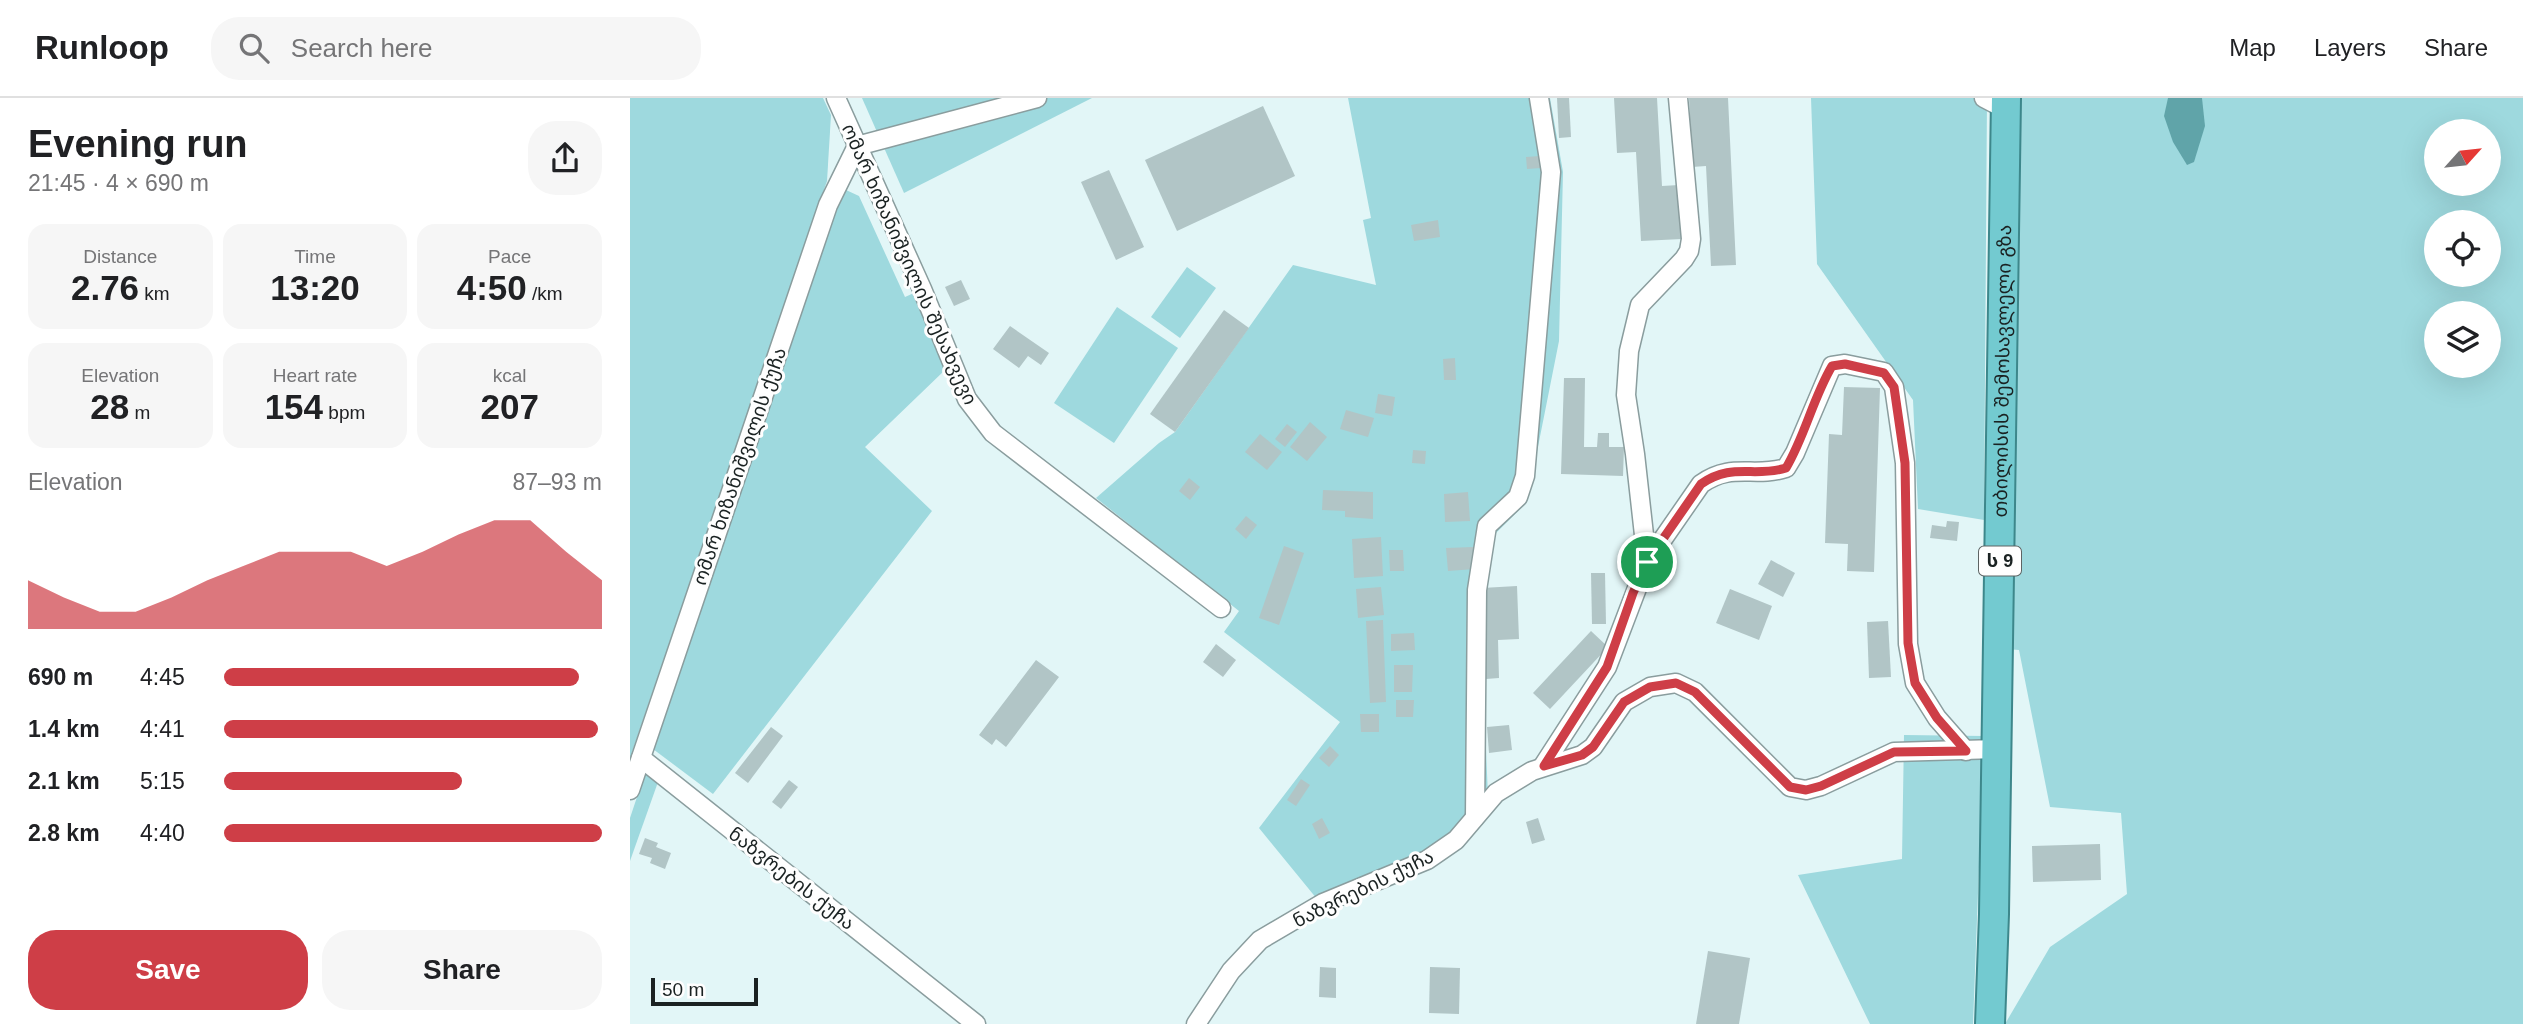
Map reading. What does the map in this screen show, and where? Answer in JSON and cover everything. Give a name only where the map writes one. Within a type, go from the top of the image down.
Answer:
[{"type":"highway","name":"თბილისის შემოსავლელი გზა","points":[[1990,1024],[1997,749],[1998,102]]},
{"type":"street","name":"ომარ ხიზანიშვილის შესახვევი","points":[[836,98],[968,399],[993,433],[1221,608]]},
{"type":"street","points":[[1475,817],[1477,590],[1487,526],[1518,497],[1525,477],[1551,172],[1539,98]]},
{"type":"street","points":[[1647,562],[1626,384],[1629,351],[1640,305],[1689,251],[1678,98]]},
{"type":"street","points":[[857,146],[1034,99]]},
{"type":"street","name":"ომარ ხიზანიშვილის ქუჩა","points":[[630,790],[828,205],[857,146]]},
{"type":"street","name":"ნაზვრების ქუჩა","points":[[1544,766],[1607,667],[1647,562],[1701,484],[1714,475],[1730,470],[1762,473],[1786,468],[1832,366],[1845,364],[1884,373],[1894,387],[1905,463],[1908,643],[1915,683],[1937,718],[1966,751]]},
{"type":"street","name":"ნაზვრების ქუჩა","points":[[1196,1024],[1231,971],[1260,940],[1323,903],[1427,860],[1456,840],[1496,793],[1544,766],[1582,755],[1593,747],[1624,702],[1650,687],[1676,683],[1695,692],[1790,787],[1806,790],[1821,786],[1894,752],[1997,749]]},
{"type":"street","name":"ნაზვრების ქუჩა","points":[[641,758],[976,1024]]},
{"type":"shaded area","points":[[630,98],[823,98],[831,115],[827,181],[630,758]]},
{"type":"shaded area","points":[[862,98],[1092,98],[904,193]]},
{"type":"shaded area","points":[[1348,98],[1550,98],[1563,172],[1559,341],[1527,502],[1488,541],[1479,583],[1488,797],[1450,839],[1317,899],[1259,828],[1340,722],[1224,632],[1239,611],[1096,498],[1175,432],[1293,265],[1376,285],[1363,220],[1371,218]]},
{"type":"shaded area","points":[[1811,98],[1987,98],[1984,520],[1918,509],[1913,400],[1817,264]]},
{"type":"shaded area","points":[[2018,98],[2523,98],[2523,1024],[2005,1024],[2050,947],[2127,894],[2121,813],[2050,807],[2019,650],[2006,649]]},
{"type":"shaded area","points":[[2168,98],[2202,98],[2205,126],[2194,162],[2187,165],[2173,142],[2164,116]]},
{"type":"shaded area","points":[[846,190],[859,196],[905,297],[914,293],[945,370],[865,447],[932,511],[713,794],[653,749],[753,456],[815,256]]},
{"type":"shaded area","points":[[1187,267],[1216,288],[1180,338],[1151,317]]},
{"type":"shaded area","points":[[1117,307],[1178,348],[1114,443],[1054,403]]},
{"type":"shaded area","points":[[1904,735],[1984,736],[1973,1024],[1870,1024],[1798,875],[1902,859]]},
{"type":"shaded area","points":[[645,773],[658,782],[630,861],[630,818]]},
{"type":"building","points":[[1557,98],[1569,98],[1571,137],[1559,138]]},
{"type":"building","points":[[1614,98],[1657,98],[1662,186],[1679,185],[1682,239],[1641,241],[1636,152],[1617,153]]},
{"type":"building","points":[[1689,98],[1728,98],[1736,265],[1711,266],[1706,166],[1692,167]]},
{"type":"building","points":[[1263,106],[1295,176],[1177,231],[1145,160]]},
{"type":"building","points":[[1540,156],[1541,168],[1527,169],[1526,157]]},
{"type":"building","points":[[1109,170],[1144,247],[1116,260],[1081,182]]},
{"type":"building","points":[[1438,220],[1440,237],[1414,241],[1411,225]]},
{"type":"building","points":[[961,280],[970,299],[954,306],[945,287]]},
{"type":"building","points":[[1224,310],[1249,328],[1175,432],[1150,414]]},
{"type":"building","points":[[1010,326],[1049,353],[1041,365],[1028,356],[1019,368],[993,349]]},
{"type":"building","points":[[1455,358],[1456,380],[1444,380],[1443,359]]},
{"type":"building","points":[[1564,378],[1585,378],[1584,447],[1597,447],[1598,433],[1609,433],[1609,447],[1624,447],[1623,476],[1561,474]]},
{"type":"building","points":[[1844,387],[1880,388],[1874,572],[1847,571],[1848,544],[1825,543],[1829,434],[1842,435]]},
{"type":"building","points":[[1378,394],[1395,397],[1392,416],[1375,413]]},
{"type":"building","points":[[1346,410],[1374,418],[1368,437],[1340,429]]},
{"type":"building","points":[[1310,422],[1327,437],[1307,461],[1290,447]]},
{"type":"building","points":[[1287,424],[1297,432],[1285,447],[1275,439]]},
{"type":"building","points":[[1260,434],[1282,452],[1267,470],[1245,452]]},
{"type":"building","points":[[1413,450],[1426,451],[1425,464],[1412,463]]},
{"type":"building","points":[[1189,478],[1200,487],[1190,500],[1179,491]]},
{"type":"building","points":[[1323,490],[1373,492],[1373,519],[1345,517],[1345,511],[1322,510]]},
{"type":"building","points":[[1468,492],[1470,521],[1445,522],[1444,494]]},
{"type":"building","points":[[1246,516],[1257,525],[1246,539],[1235,529]]},
{"type":"building","points":[[1947,521],[1959,522],[1957,541],[1930,538],[1932,525],[1946,527]]},
{"type":"building","points":[[1381,537],[1383,576],[1354,578],[1352,539]]},
{"type":"building","points":[[1284,546],[1304,553],[1279,625],[1259,618]]},
{"type":"building","points":[[1473,547],[1475,569],[1448,571],[1446,548]]},
{"type":"building","points":[[1389,550],[1403,550],[1404,571],[1390,571]]},
{"type":"building","points":[[1771,560],[1795,573],[1783,597],[1758,584]]},
{"type":"building","points":[[1591,573],[1605,573],[1606,624],[1592,624]]},
{"type":"building","points":[[1517,586],[1519,639],[1498,640],[1499,678],[1486,679],[1482,588]]},
{"type":"building","points":[[1381,587],[1384,615],[1358,618],[1356,589]]},
{"type":"building","points":[[1730,589],[1772,606],[1759,640],[1716,623]]},
{"type":"building","points":[[1383,620],[1386,702],[1370,703],[1366,621]]},
{"type":"building","points":[[1888,621],[1891,677],[1869,678],[1867,622]]},
{"type":"building","points":[[1591,631],[1608,647],[1550,709],[1533,693]]},
{"type":"building","points":[[1414,633],[1415,650],[1391,651],[1391,634]]},
{"type":"building","points":[[1216,644],[1236,660],[1223,677],[1203,662]]},
{"type":"building","points":[[1036,660],[1059,677],[1006,747],[996,739],[992,745],[979,735]]},
{"type":"building","points":[[1394,665],[1413,665],[1412,692],[1394,692]]},
{"type":"building","points":[[1396,700],[1414,700],[1413,717],[1396,717]]},
{"type":"building","points":[[1360,714],[1379,714],[1379,732],[1361,732]]},
{"type":"building","points":[[1509,725],[1512,750],[1489,753],[1487,727]]},
{"type":"building","points":[[771,727],[783,736],[748,783],[735,773]]},
{"type":"building","points":[[1330,746],[1339,755],[1329,767],[1319,758]]},
{"type":"building","points":[[1301,779],[1310,785],[1296,806],[1287,800]]},
{"type":"building","points":[[789,780],[798,787],[781,809],[772,802]]},
{"type":"building","points":[[1322,818],[1330,833],[1319,839],[1312,824]]},
{"type":"building","points":[[1538,818],[1545,840],[1532,844],[1526,822]]},
{"type":"building","points":[[645,838],[658,843],[656,847],[671,853],[665,869],[650,863],[652,858],[639,854]]},
{"type":"building","points":[[2100,844],[2101,880],[2033,882],[2032,846]]},
{"type":"building","points":[[1708,951],[1750,958],[1739,1024],[1696,1024]]},
{"type":"building","points":[[1320,967],[1336,968],[1336,998],[1319,997]]},
{"type":"building","points":[[1430,967],[1460,968],[1459,1014],[1429,1013]]},
{"type":"route","points":[[1845,364],[1884,373],[1894,387],[1905,463],[1908,643],[1915,683],[1937,718],[1966,751],[1894,752],[1821,786],[1806,790],[1790,787],[1695,692],[1676,683],[1650,687],[1624,702],[1593,747],[1582,755],[1544,766],[1607,667],[1647,562],[1701,484],[1714,475],[1730,470],[1762,473],[1786,468],[1832,366],[1845,364]]}]
